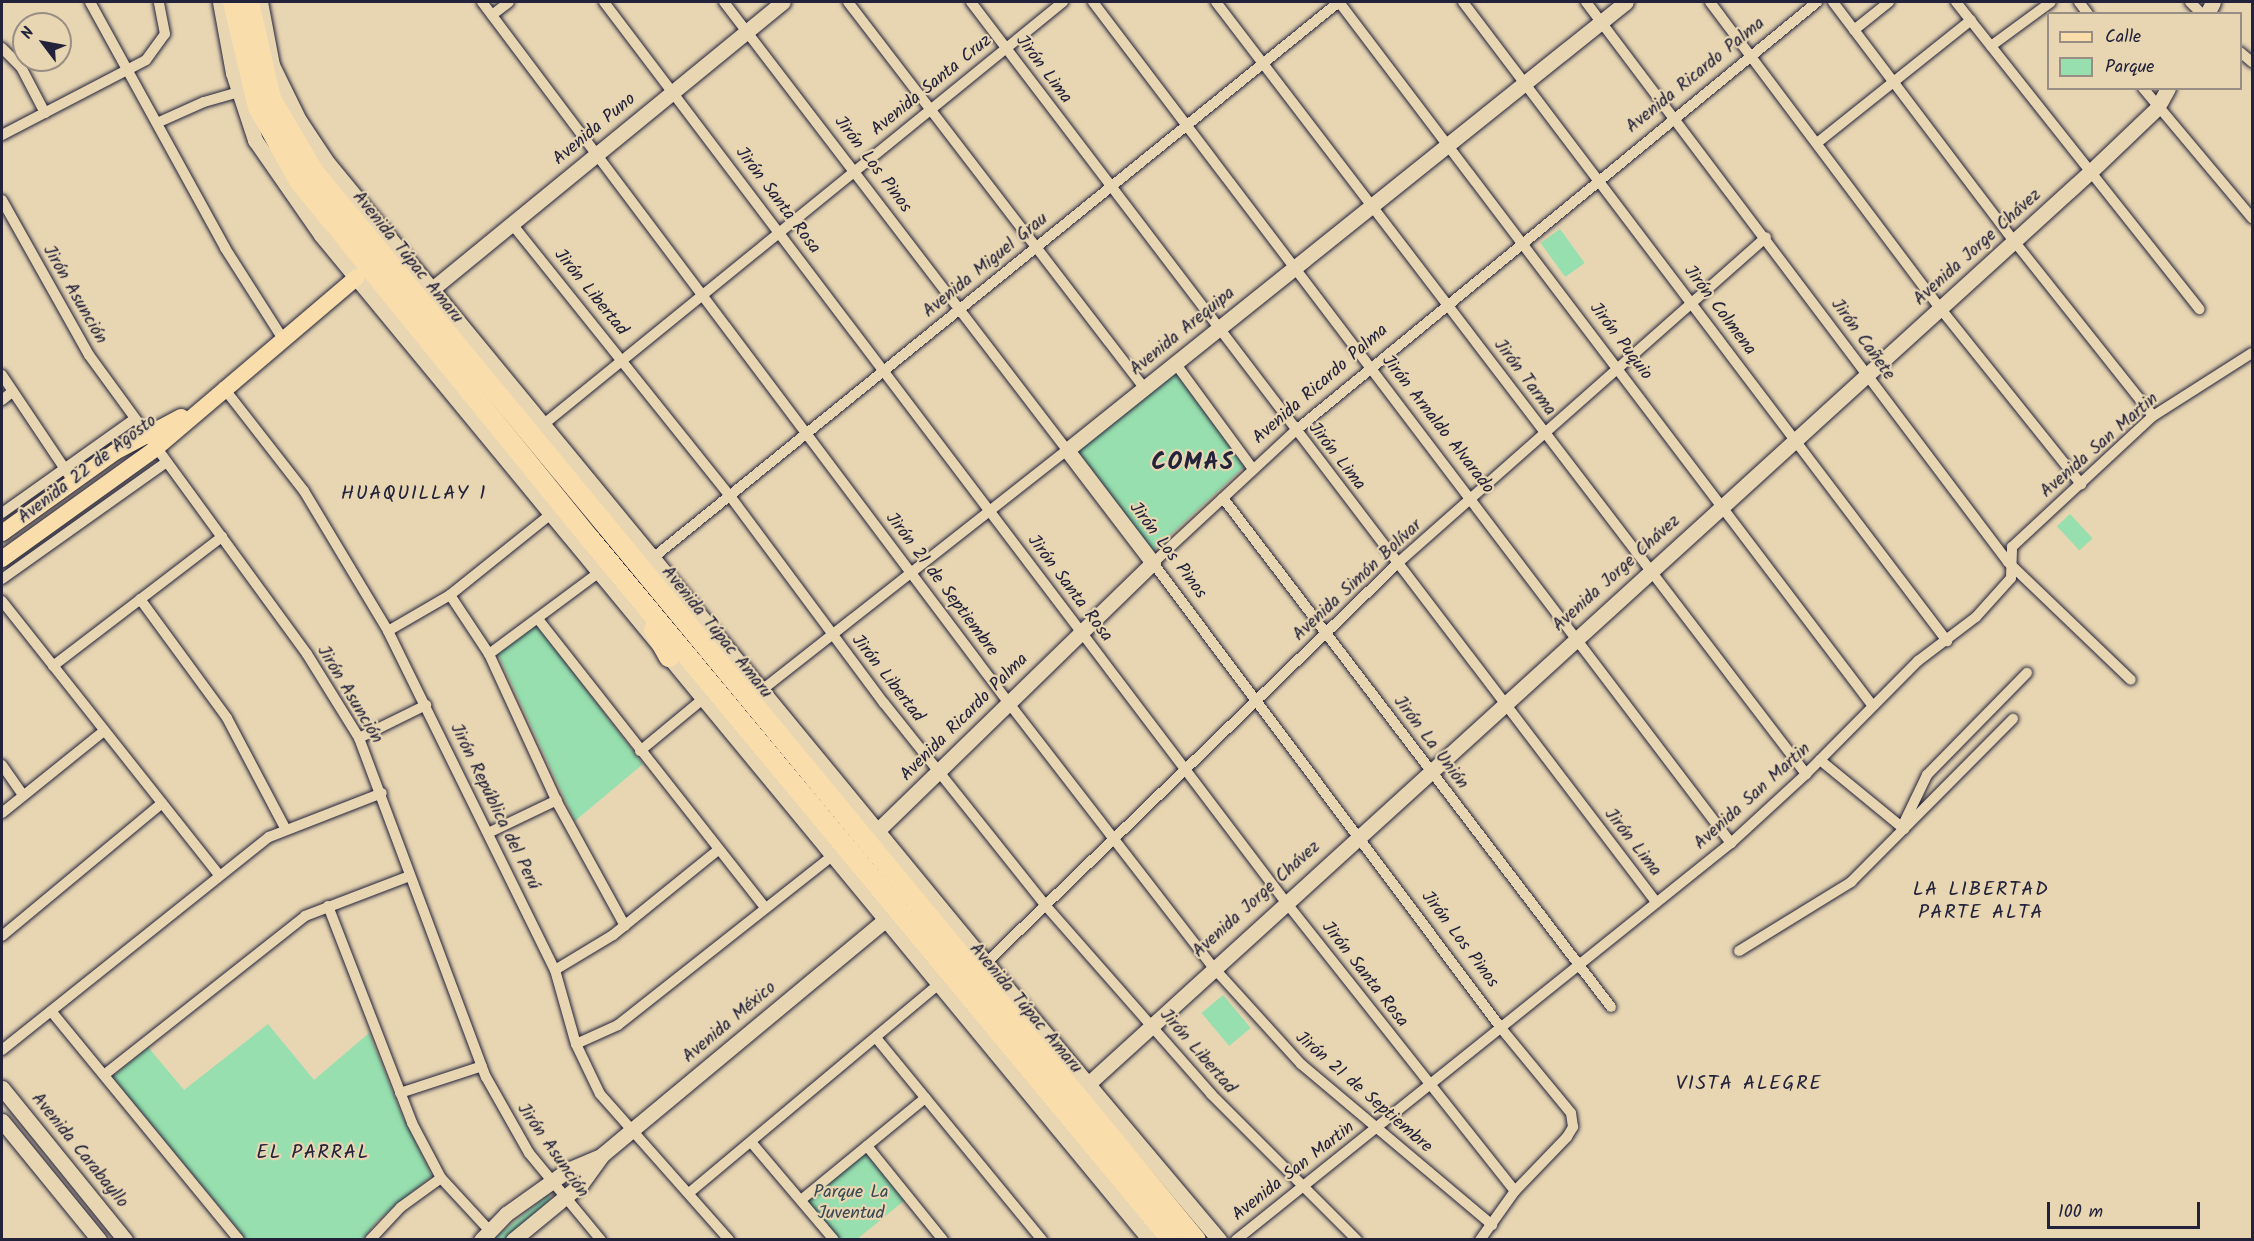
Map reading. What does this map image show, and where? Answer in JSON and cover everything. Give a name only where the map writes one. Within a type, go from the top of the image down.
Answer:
[{"type":"highway","name":"Avenida Túpac Amaru","points":[[233,2],[249,78],[283,157],[420,300],[591,540],[1172,1239]]},
{"type":"highway","name":"Avenida Túpac Amaru","points":[[249,2],[262,71],[289,134],[314,172],[1196,1239]]},
{"type":"highway","points":[[591,540],[593,551],[669,657]]},
{"type":"main road","points":[[220,2],[238,92],[255,140],[270,166],[357,277],[368,295],[704,698],[884,921],[1010,1067],[1150,1239]]},
{"type":"main road","name":"Avenida Túpac Amaru","points":[[260,2],[272,65],[310,139],[420,300],[544,424],[986,963],[1219,1239]]},
{"type":"main road","name":"Avenida Puno","points":[[420,300],[783,2]]},
{"type":"main road","name":"Avenida Arequipa","points":[[1066,450],[1626,2]]},
{"type":"main road","name":"Avenida Jorge Chávez","points":[[1088,1084],[1577,635],[2089,173],[2157,108],[2167,90]]},
{"type":"main road","name":"Avenida 22 de Agosto","points":[[2,559],[149,442],[195,410],[357,277]]},
{"type":"main road","name":"Avenida 22 de Agosto","points":[[2,533],[69,475],[149,442]]},
{"type":"main road","name":"Jirón Los Pinos","points":[[1066,450],[1153,563]]},
{"type":"main road","name":"Avenida Ricardo Palma","points":[[878,830],[1153,563]]},
{"type":"main road","name":"Avenida México","points":[[513,1239],[563,1199],[602,1155],[884,921]]},
{"type":"main road","name":"Avenida Carabayllo","points":[[2,1088],[125,1239]]},
{"type":"main road","points":[[2,1121],[99,1239]]},
{"type":"main road","name":"Avenida México","points":[[485,1235],[552,1181],[602,1155]]},
{"type":"street","points":[[90,2],[225,248],[283,339]]},
{"type":"street","points":[[2,135],[126,71],[157,49],[165,34],[165,23],[159,2]]},
{"type":"street","name":"Jirón 21 de Septiembre","points":[[482,2],[1008,702],[1213,967],[1300,1064],[1492,1225]]},
{"type":"street","points":[[492,15],[509,2]]},
{"type":"street","name":"Jirón Santa Rosa","points":[[604,2],[780,232],[882,372],[991,512],[1285,901],[1515,1191]]},
{"type":"street","name":"Jirón Los Pinos","points":[[724,2],[1066,450]]},
{"type":"street","points":[[848,2],[1144,388]]},
{"type":"street","name":"Jirón Lima","points":[[971,2],[1109,188],[1219,328],[1295,431],[1399,562],[1656,902]]},
{"type":"street","name":"Avenida Santa Cruz","points":[[544,424],[1063,2]]},
{"type":"street","name":"Jirón Arnaldo Alvarado","points":[[1093,2],[1370,367],[1473,497],[1731,843]]},
{"type":"street","name":"Jirón Tarma","points":[[1216,2],[1373,204],[1649,571],[1806,774]]},
{"type":"street","name":"Avenida Miguel Grau","points":[[654,557],[1339,2]]},
{"type":"street","name":"Jirón Puquio","points":[[1339,2],[1872,705]]},
{"type":"street","name":"Jirón Colmena","points":[[1463,2],[1947,641]]},
{"type":"street","name":"Jirón Cañete","points":[[1586,2],[1676,117],[2008,562],[2131,680]]},
{"type":"street","points":[[1710,2],[1940,308],[2081,484]]},
{"type":"street","name":"Avenida Ricardo Palma","points":[[1153,563],[1295,431],[1370,367],[1817,2]]},
{"type":"street","points":[[1833,2],[2014,242],[2153,416]]},
{"type":"street","points":[[1854,30],[1889,2]]},
{"type":"street","points":[[1956,2],[2089,173],[2199,309]]},
{"type":"street","points":[[1991,46],[2051,2]]},
{"type":"street","points":[[2190,2],[2202,12]]},
{"type":"street","points":[[1818,143],[1971,20]]},
{"type":"street","points":[[2,48],[21,67],[45,112]]},
{"type":"street","points":[[2144,90],[2157,108],[2253,218]]},
{"type":"street","points":[[157,123],[204,102],[238,92]]},
{"type":"street","name":"Jirón Asunción","points":[[2,200],[62,311],[134,420],[307,654],[359,738],[382,793],[410,876],[482,1066],[515,1132],[563,1199],[601,1239]]},
{"type":"street","points":[[2,227],[12,221]]},
{"type":"street","name":"Jirón Libertad","points":[[512,224],[730,496],[833,636],[1046,906],[1211,1094],[1302,1188],[1356,1239]]},
{"type":"street","name":"Avenida Simón Bolívar","points":[[986,963],[1399,562],[1766,237]]},
{"type":"street","name":"Avenida San Martin","points":[[1236,1239],[1731,843],[1806,774],[1872,705],[1918,662],[1976,617],[2011,578],[2008,562],[2012,547],[2153,416],[2253,353]]},
{"type":"street","points":[[1175,363],[1253,469]]},
{"type":"street","points":[[2,375],[69,475]]},
{"type":"street","name":"Jirón República del Perú","points":[[223,387],[309,499],[388,631],[490,832],[555,970],[576,1044],[600,1094],[729,1239]]},
{"type":"street","points":[[2,400],[12,392]]},
{"type":"street","name":"Avenida 22 de Agosto","points":[[2,513],[69,475],[134,420]]},
{"type":"street","name":"Avenida Arequipa","points":[[762,690],[991,512],[1066,450]]},
{"type":"street","name":"Avenida 22 de Agosto","points":[[2,579],[165,463]]},
{"type":"street","name":"Jirón La Unión","points":[[1223,498],[1611,1007]]},
{"type":"street","points":[[388,631],[450,595],[550,515]]},
{"type":"street","points":[[53,666],[222,537]]},
{"type":"street","name":"Jirón Los Pinos","points":[[1153,563],[1501,1028],[1571,1113],[1573,1126],[1515,1191]]},
{"type":"street","points":[[489,654],[598,573]]},
{"type":"street","points":[[450,595],[489,654],[557,801],[625,926]]},
{"type":"street","points":[[140,599],[226,718],[285,828]]},
{"type":"street","points":[[2,601],[219,876]]},
{"type":"street","points":[[538,619],[765,907]]},
{"type":"street","points":[[1903,828],[1927,775],[2027,673]]},
{"type":"street","points":[[640,751],[704,698]]},
{"type":"street","points":[[359,738],[426,705]]},
{"type":"street","points":[[1738,951],[1851,882],[2013,719]]},
{"type":"street","points":[[2,813],[104,730]]},
{"type":"street","points":[[1820,760],[1903,828]]},
{"type":"street","points":[[2,765],[23,795]]},
{"type":"street","points":[[2,1050],[219,876],[285,828],[382,793]]},
{"type":"street","points":[[490,832],[557,801]]},
{"type":"street","points":[[2,936],[162,803]]},
{"type":"street","points":[[555,970],[625,926],[718,850]]},
{"type":"street","points":[[576,1044],[618,1025],[832,856]]},
{"type":"street","points":[[104,1075],[284,930],[328,906],[410,876]]},
{"type":"street","points":[[328,906],[400,1093],[441,1178],[485,1235]]},
{"type":"street","points":[[689,1193],[878,1039],[938,986]]},
{"type":"street","points":[[51,1011],[239,1239]]},
{"type":"street","points":[[878,1039],[1041,1239]]},
{"type":"street","points":[[400,1093],[482,1066]]},
{"type":"street","points":[[801,1200],[926,1098]]},
{"type":"street","points":[[751,1142],[834,1239]]},
{"type":"street","points":[[867,1146],[943,1239]]},
{"type":"street","points":[[370,1239],[401,1206],[441,1178]]},
{"type":"street","points":[[1480,1239],[1515,1191]]},
{"type":"green space","points":[[1560,229],[1585,263],[1565,277],[1541,243]]},
{"type":"green space","points":[[1176,368],[1247,464],[1153,551],[1077,450]]},
{"type":"green space","points":[[2070,514],[2093,538],[2079,550],[2057,526]]},
{"type":"green space","points":[[537,625],[643,764],[575,821],[497,652]]},
{"type":"green space","points":[[1223,995],[1251,1028],[1229,1046],[1202,1013]]},
{"type":"green space","points":[[268,1024],[314,1080],[369,1033],[402,1115],[432,1176],[378,1220],[363,1239],[246,1239],[112,1077],[148,1047],[184,1090]]},
{"type":"green space","name":"Parque La Juventud","points":[[866,1153],[905,1200],[856,1240],[837,1239],[807,1201]]},
{"type":"green space","points":[[550,1193],[549,1201],[509,1239],[492,1240]]},
{"type":"district","name":"COMAS","points":[[1193,463]]},
{"type":"district","name":"HUAQUILLAY 1","points":[[414,494]]},
{"type":"district","name":"LA LIBERTAD PARTE ALTA","points":[[1981,902]]},
{"type":"district","name":"VISTA ALEGRE","points":[[1749,1084]]},
{"type":"district","name":"EL PARRAL","points":[[313,1153]]}]
